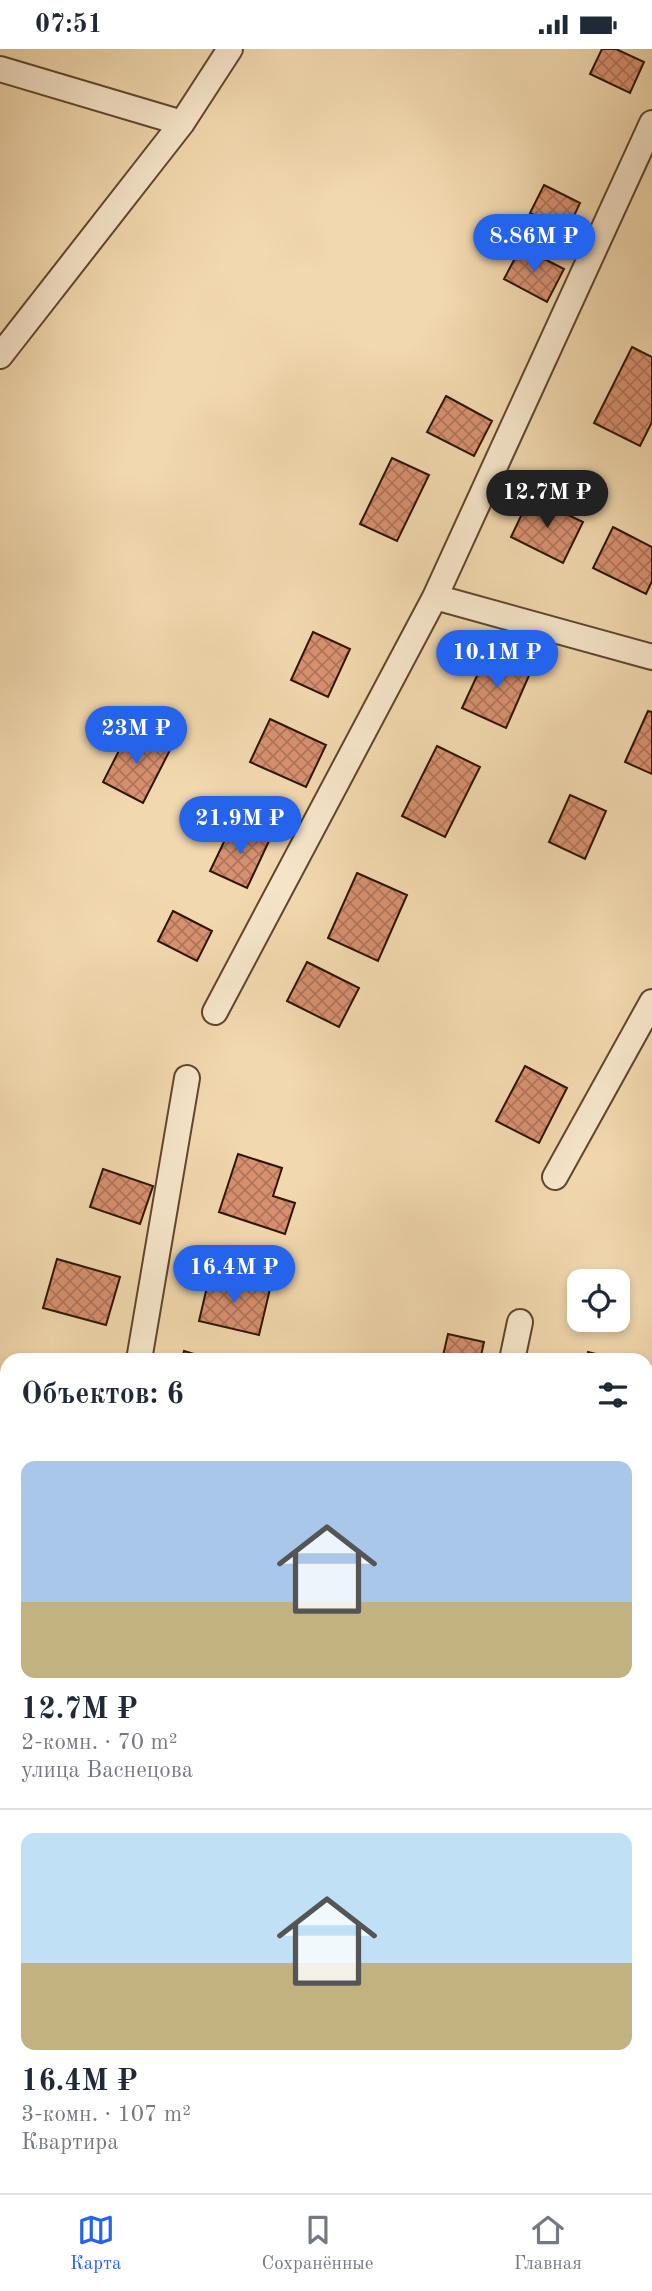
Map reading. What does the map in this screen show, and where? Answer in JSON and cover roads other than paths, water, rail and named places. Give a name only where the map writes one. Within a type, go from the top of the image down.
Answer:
[{"type":"street","points":[[0,354],[182,123],[230,49]]},
{"type":"street","points":[[0,69],[182,123]]},
{"type":"street","points":[[215,1012],[435,597],[652,123]]},
{"type":"street","points":[[435,597],[652,657]]},
{"type":"street","points":[[555,1177],[652,1002]]},
{"type":"street","points":[[140,1353],[187,1078]]},
{"type":"street","points":[[513,1353],[520,1322]]}]
